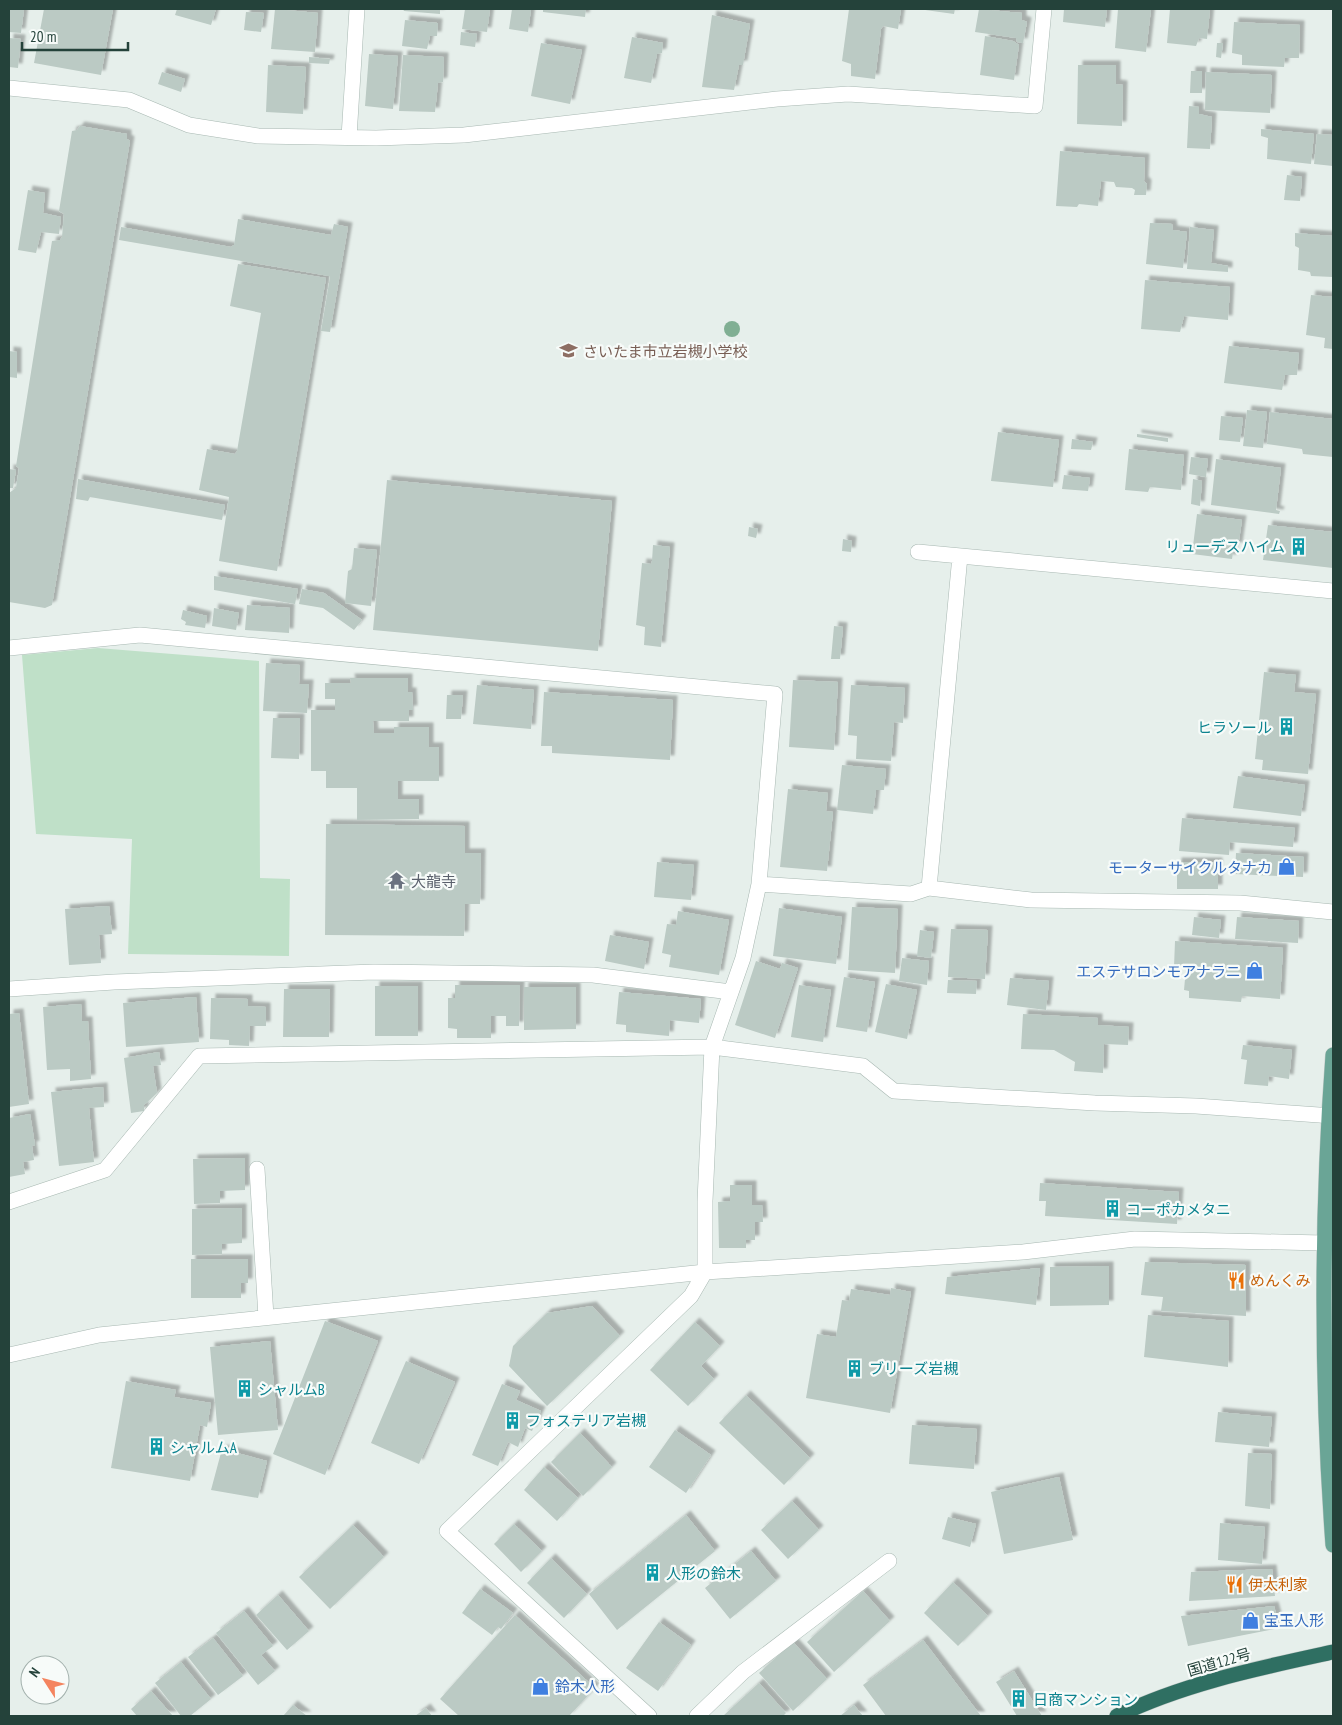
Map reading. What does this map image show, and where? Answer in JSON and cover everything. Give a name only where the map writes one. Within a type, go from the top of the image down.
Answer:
[{"type":"highway","name":"国道122号","points":[[1118,1716],[1139,1706],[1210,1681],[1333,1652]]},
{"type":"main road","points":[[1333,1055],[1323,1243],[1326,1452],[1333,1545]]},
{"type":"street","points":[[349,137],[357,9]]},
{"type":"street","points":[[9,88],[128,100],[189,125],[258,136],[464,135],[777,99],[848,94],[1035,106],[1044,9]]},
{"type":"street","points":[[918,552],[1333,591]]},
{"type":"street","points":[[929,888],[960,556]]},
{"type":"street","points":[[9,648],[140,635],[775,694],[759,884],[743,958],[712,1047],[705,1201],[705,1272],[691,1296],[447,1531],[649,1716]]},
{"type":"street","points":[[759,884],[911,894],[929,888],[1031,900],[1240,903],[1333,912]]},
{"type":"street","points":[[9,989],[114,982],[374,972],[593,975],[731,992]]},
{"type":"street","points":[[9,1202],[104,1170],[199,1056],[712,1047],[863,1066],[894,1091],[1196,1106],[1331,1116]]},
{"type":"street","points":[[257,1169],[266,1317]]},
{"type":"street","points":[[9,1356],[99,1335],[705,1272],[1024,1252],[1135,1239],[1323,1243]]},
{"type":"street","points":[[697,1716],[743,1672],[889,1561]]},
{"type":"green space","points":[[98,648],[259,661],[260,878],[290,879],[289,956],[128,954],[132,839],[36,834],[22,655]]},
{"type":"building","points":[[9,9],[24,9],[21,33],[9,32]]},
{"type":"building","points":[[44,9],[113,9],[101,75],[34,63]]},
{"type":"building","points":[[177,9],[216,9],[211,25],[175,15]]},
{"type":"building","points":[[275,9],[318,13],[315,52],[271,49]]},
{"type":"building","points":[[403,9],[440,9],[440,14],[404,11]]},
{"type":"building","points":[[465,9],[490,9],[487,32],[462,29]]},
{"type":"building","points":[[512,9],[531,9],[528,32],[509,29]]},
{"type":"building","points":[[543,9],[586,9],[585,17],[543,12]]},
{"type":"building","points":[[849,9],[901,9],[898,29],[883,26],[881,29],[875,79],[851,76],[851,64],[842,61]]},
{"type":"building","points":[[918,9],[955,9],[954,14]]},
{"type":"building","points":[[979,9],[1022,13],[1022,20],[1027,22],[1023,43],[1017,42],[1016,38],[975,32]]},
{"type":"building","points":[[1064,9],[1107,9],[1105,27],[1063,22]]},
{"type":"building","points":[[1118,9],[1151,9],[1146,52],[1115,48]]},
{"type":"building","points":[[1170,9],[1210,9],[1207,39],[1199,38],[1196,46],[1167,43]]},
{"type":"building","points":[[246,12],[264,13],[261,32],[244,30]]},
{"type":"building","points":[[712,15],[750,24],[743,65],[739,65],[734,90],[702,87]]},
{"type":"building","points":[[405,20],[438,23],[437,36],[430,36],[427,49],[402,46]]},
{"type":"building","points":[[1234,22],[1300,25],[1299,58],[1285,58],[1284,67],[1242,65],[1242,55],[1232,53]]},
{"type":"building","points":[[461,32],[477,34],[475,47],[460,45]]},
{"type":"building","points":[[985,36],[1013,41],[1019,45],[1014,80],[980,75]]},
{"type":"building","points":[[632,37],[663,43],[662,53],[657,54],[651,83],[624,78]]},
{"type":"building","points":[[9,38],[21,39],[18,68],[9,67]]},
{"type":"building","points":[[541,43],[582,50],[570,104],[531,96]]},
{"type":"building","points":[[1217,43],[1223,43],[1221,58],[1216,57]]},
{"type":"building","points":[[369,54],[398,56],[393,109],[365,106]]},
{"type":"building","points":[[403,55],[444,57],[443,82],[438,83],[435,112],[399,111]]},
{"type":"building","points":[[309,57],[330,59],[329,64],[309,63]]},
{"type":"building","points":[[268,65],[306,67],[303,114],[266,112]]},
{"type":"building","points":[[1078,65],[1116,65],[1116,84],[1123,85],[1122,126],[1077,124]]},
{"type":"building","points":[[1191,71],[1202,71],[1202,93],[1190,93]]},
{"type":"building","points":[[162,72],[185,79],[181,92],[158,84]]},
{"type":"building","points":[[1206,72],[1272,75],[1270,113],[1205,110]]},
{"type":"building","points":[[1189,106],[1199,107],[1199,114],[1212,117],[1210,149],[1187,148]]},
{"type":"building","points":[[80,126],[127,134],[127,139],[130,141],[52,605],[45,608],[9,602],[9,493],[16,488],[19,468],[16,466],[52,241],[60,240],[62,237],[64,214],[59,211],[72,131],[77,130]]},
{"type":"building","points":[[1261,129],[1314,134],[1311,164],[1267,159],[1268,138],[1261,136]]},
{"type":"building","points":[[1317,134],[1333,135],[1333,166],[1314,164]]},
{"type":"building","points":[[1060,151],[1145,158],[1144,181],[1147,184],[1146,195],[1134,195],[1135,190],[1132,188],[1116,187],[1114,182],[1101,181],[1098,206],[1079,204],[1077,207],[1056,206]]},
{"type":"building","points":[[1287,175],[1302,177],[1300,201],[1284,200]]},
{"type":"building","points":[[28,190],[45,193],[43,213],[61,217],[59,234],[41,232],[36,253],[18,250]]},
{"type":"building","points":[[238,219],[331,235],[334,224],[348,227],[330,332],[321,331],[329,276],[119,240],[121,227],[231,247],[234,245]]},
{"type":"building","points":[[1150,223],[1172,224],[1173,230],[1187,232],[1183,268],[1146,264]]},
{"type":"building","points":[[1190,227],[1214,230],[1211,263],[1228,266],[1228,272],[1187,269]]},
{"type":"building","points":[[1295,233],[1333,236],[1333,277],[1311,276],[1310,272],[1298,270],[1299,248],[1295,246]]},
{"type":"building","points":[[238,264],[326,278],[277,571],[219,561],[229,497],[199,490],[207,449],[235,454],[237,451],[261,313],[230,306]]},
{"type":"building","points":[[1145,280],[1230,287],[1228,320],[1184,316],[1180,332],[1141,329]]},
{"type":"building","points":[[1311,295],[1333,297],[1333,349],[1324,348],[1325,338],[1306,335]]},
{"type":"building","points":[[1229,346],[1299,353],[1297,375],[1285,375],[1282,390],[1224,383]]},
{"type":"building","points":[[9,351],[17,352],[17,378],[9,377]]},
{"type":"building","points":[[1247,410],[1267,412],[1263,448],[1243,446]]},
{"type":"building","points":[[1270,412],[1333,419],[1333,457],[1303,454],[1302,449],[1267,444]]},
{"type":"building","points":[[1221,416],[1243,418],[1240,442],[1219,440]]},
{"type":"building","points":[[998,432],[1059,440],[1053,487],[991,481]]},
{"type":"building","points":[[1137,434],[1168,438],[1168,442],[1137,437]]},
{"type":"building","points":[[1072,439],[1093,442],[1091,450],[1071,449]]},
{"type":"building","points":[[1129,449],[1184,455],[1181,490],[1150,487],[1148,492],[1125,490]]},
{"type":"building","points":[[1191,457],[1208,459],[1206,477],[1189,474]]},
{"type":"building","points":[[1216,459],[1281,468],[1276,510],[1280,511],[1279,514],[1211,505]]},
{"type":"building","points":[[9,469],[16,470],[13,488],[9,488]]},
{"type":"building","points":[[1064,475],[1090,478],[1088,491],[1062,489]]},
{"type":"building","points":[[78,479],[225,505],[222,520],[90,497],[88,501],[76,499]]},
{"type":"building","points":[[1193,479],[1202,481],[1200,506],[1191,504]]},
{"type":"building","points":[[387,480],[612,501],[598,651],[373,630]]},
{"type":"building","points":[[1197,514],[1242,520],[1238,547],[1234,546],[1232,559],[1192,554]]},
{"type":"building","name":"リューデスハイム","points":[[1268,525],[1333,532],[1333,568],[1263,560]]},
{"type":"building","points":[[749,527],[758,529],[756,538],[748,536]]},
{"type":"building","points":[[843,539],[852,541],[851,552],[842,551]]},
{"type":"building","points":[[653,545],[670,547],[661,647],[644,645],[645,627],[636,625],[642,563],[651,564]]},
{"type":"building","points":[[354,548],[377,550],[371,606],[345,603],[348,571],[352,569]]},
{"type":"building","points":[[214,576],[298,589],[295,604],[214,590]]},
{"type":"building","points":[[302,589],[324,593],[362,620],[354,630],[323,608],[299,604]]},
{"type":"building","points":[[247,605],[290,608],[289,633],[245,630]]},
{"type":"building","points":[[214,608],[239,613],[236,630],[212,626]]},
{"type":"building","points":[[183,610],[207,616],[205,628],[185,625],[186,622],[181,619]]},
{"type":"building","points":[[834,626],[843,627],[840,659],[831,659]]},
{"type":"building","points":[[266,663],[300,665],[299,684],[309,684],[307,713],[263,711]]},
{"type":"building","name":"ヒラソール","points":[[1264,672],[1296,675],[1294,692],[1316,694],[1308,774],[1262,770],[1263,760],[1255,759]]},
{"type":"building","points":[[350,678],[408,678],[408,692],[412,692],[413,710],[409,710],[409,721],[373,721],[374,733],[394,733],[394,727],[429,727],[429,747],[439,747],[439,781],[398,781],[398,799],[419,799],[419,819],[357,820],[357,788],[326,788],[326,771],[311,771],[311,710],[335,710],[335,699],[325,699],[325,683],[351,683]]},
{"type":"building","points":[[793,680],[838,682],[834,750],[789,747]]},
{"type":"building","points":[[477,685],[534,690],[531,729],[473,724]]},
{"type":"building","points":[[851,685],[905,688],[903,723],[894,722],[891,761],[856,759],[857,736],[848,735]]},
{"type":"building","points":[[544,692],[673,700],[670,760],[552,753],[552,746],[541,746]]},
{"type":"building","points":[[447,695],[463,695],[461,719],[446,719]]},
{"type":"building","points":[[273,718],[300,718],[299,759],[271,758]]},
{"type":"building","points":[[842,765],[886,769],[884,790],[876,790],[873,814],[837,810]]},
{"type":"building","points":[[1238,776],[1305,785],[1301,816],[1233,808]]},
{"type":"building","points":[[788,789],[828,793],[826,811],[833,812],[827,871],[780,867]]},
{"type":"building","points":[[1182,818],[1295,828],[1293,847],[1230,842],[1229,855],[1179,851]]},
{"type":"building","points":[[326,824],[465,826],[465,853],[481,853],[480,904],[465,904],[464,936],[325,935]]},
{"type":"building","points":[[1236,853],[1304,857],[1303,877],[1235,874]]},
{"type":"building","points":[[657,862],[694,865],[691,900],[654,897]]},
{"type":"building","points":[[1177,862],[1218,862],[1218,889],[1177,889]]},
{"type":"building","points":[[109,906],[112,934],[99,935],[101,963],[69,965],[65,909]]},
{"type":"building","points":[[852,907],[898,909],[895,973],[848,970]]},
{"type":"building","points":[[779,908],[842,917],[836,964],[773,956]]},
{"type":"building","points":[[678,911],[729,920],[719,975],[669,967],[671,955],[662,953],[667,924],[676,925]]},
{"type":"building","points":[[1194,917],[1221,920],[1219,938],[1192,935]]},
{"type":"building","points":[[1237,917],[1299,921],[1298,943],[1235,939]]},
{"type":"building","points":[[951,929],[988,930],[985,979],[948,977]]},
{"type":"building","points":[[920,930],[934,932],[931,958],[917,956]]},
{"type":"building","points":[[610,935],[649,942],[644,969],[605,961]]},
{"type":"building","points":[[1175,941],[1283,948],[1280,999],[1242,996],[1241,1002],[1189,998],[1189,991],[1184,990],[1186,968],[1174,967]]},
{"type":"building","points":[[902,958],[929,961],[927,985],[899,981]]},
{"type":"building","points":[[756,961],[780,969],[782,963],[798,968],[775,1038],[735,1025]]},
{"type":"building","points":[[844,977],[875,982],[867,1032],[836,1027]]},
{"type":"building","points":[[1010,978],[1049,981],[1046,1010],[1007,1005]]},
{"type":"building","points":[[948,980],[977,981],[976,994],[947,993]]},
{"type":"building","points":[[886,984],[917,990],[907,1039],[875,1032]]},
{"type":"building","points":[[455,985],[520,985],[519,1026],[506,1026],[506,1016],[491,1016],[491,1038],[457,1038],[457,1029],[448,1028],[448,998],[455,998]]},
{"type":"building","points":[[799,985],[831,990],[823,1042],[791,1037]]},
{"type":"building","points":[[375,986],[418,986],[418,1036],[375,1036]]},
{"type":"building","points":[[524,987],[576,987],[576,1029],[524,1030]]},
{"type":"building","points":[[284,989],[330,989],[329,1037],[283,1037]]},
{"type":"building","points":[[619,992],[701,999],[699,1023],[670,1020],[669,1036],[626,1032],[626,1025],[616,1024]]},
{"type":"building","points":[[196,997],[199,1042],[126,1047],[123,1003]]},
{"type":"building","points":[[211,998],[248,999],[248,1006],[266,1007],[266,1026],[250,1026],[249,1046],[229,1045],[229,1040],[210,1039]]},
{"type":"building","points":[[81,1004],[82,1021],[88,1021],[91,1079],[70,1081],[70,1069],[47,1070],[43,1007]]},
{"type":"building","points":[[19,1013],[29,1104],[9,1107],[9,1014]]},
{"type":"building","points":[[1023,1014],[1098,1018],[1098,1025],[1129,1027],[1128,1045],[1104,1044],[1103,1073],[1074,1071],[1075,1062],[1054,1050],[1021,1049]]},
{"type":"building","points":[[1243,1045],[1292,1050],[1289,1079],[1269,1076],[1268,1086],[1244,1084],[1247,1060],[1241,1059]]},
{"type":"building","points":[[159,1052],[161,1065],[153,1066],[157,1093],[144,1105],[144,1111],[131,1113],[124,1058]]},
{"type":"building","points":[[103,1087],[104,1107],[89,1108],[94,1162],[59,1166],[51,1092]]},
{"type":"building","points":[[30,1114],[35,1145],[32,1146],[34,1160],[23,1162],[25,1174],[9,1177],[9,1118]]},
{"type":"building","points":[[245,1158],[245,1190],[220,1191],[220,1203],[194,1204],[193,1159]]},
{"type":"building","name":"コーポカメタニ","points":[[1040,1183],[1179,1192],[1177,1224],[1045,1216],[1046,1201],[1039,1201]]},
{"type":"building","points":[[730,1185],[752,1185],[752,1205],[762,1205],[763,1222],[755,1222],[755,1240],[746,1240],[746,1248],[719,1248],[718,1202],[730,1201]]},
{"type":"building","points":[[242,1208],[242,1243],[222,1244],[222,1254],[192,1255],[192,1209]]},
{"type":"building","points":[[191,1259],[248,1259],[248,1283],[241,1283],[241,1298],[191,1298]]},
{"type":"building","points":[[1145,1262],[1246,1265],[1246,1316],[1161,1311],[1163,1297],[1141,1295]]},
{"type":"building","points":[[1109,1266],[1109,1305],[1050,1306],[1050,1267]]},
{"type":"building","points":[[1040,1268],[1036,1305],[945,1294],[947,1277]]},
{"type":"building","name":"ブリーズ岩槻","points":[[891,1288],[911,1292],[890,1413],[806,1398],[817,1334],[836,1337],[842,1300],[849,1301],[851,1289],[890,1295]]},
{"type":"building","points":[[592,1306],[620,1336],[547,1406],[509,1366],[513,1346],[547,1313]]},
{"type":"building","points":[[1148,1315],[1229,1321],[1228,1367],[1144,1357]]},
{"type":"building","points":[[325,1321],[378,1341],[325,1475],[273,1454]]},
{"type":"building","points":[[695,1322],[720,1346],[701,1366],[714,1379],[688,1406],[650,1370]]},
{"type":"building","name":"シャルムB","points":[[270,1341],[278,1430],[218,1435],[210,1347]]},
{"type":"building","points":[[406,1361],[455,1382],[419,1464],[371,1443]]},
{"type":"building","name":"シャルムA","points":[[126,1381],[176,1390],[174,1397],[211,1403],[207,1427],[200,1425],[190,1481],[111,1468]]},
{"type":"building","name":"フォステリア岩槻","points":[[502,1384],[520,1391],[516,1400],[541,1411],[532,1431],[525,1428],[518,1447],[508,1442],[498,1466],[472,1455]]},
{"type":"building","points":[[746,1395],[810,1458],[784,1485],[719,1423]]},
{"type":"building","points":[[1218,1412],[1272,1417],[1269,1447],[1215,1442]]},
{"type":"building","points":[[912,1425],[977,1429],[974,1469],[909,1464]]},
{"type":"building","points":[[675,1430],[711,1455],[686,1493],[649,1467]]},
{"type":"building","points":[[580,1433],[612,1467],[583,1496],[551,1462]]},
{"type":"building","points":[[222,1449],[267,1461],[258,1498],[211,1490]]},
{"type":"building","points":[[1248,1453],[1272,1454],[1270,1509],[1245,1506]]},
{"type":"building","points":[[544,1467],[578,1498],[557,1521],[524,1490]]},
{"type":"building","points":[[1059,1477],[1073,1540],[1004,1554],[991,1492]]},
{"type":"building","points":[[792,1501],[819,1530],[788,1559],[761,1530]]},
{"type":"building","name":"人形の鈴木","points":[[686,1515],[715,1551],[617,1630],[589,1594]]},
{"type":"building","points":[[948,1517],[976,1524],[970,1547],[942,1539]]},
{"type":"building","points":[[1220,1523],[1265,1527],[1262,1564],[1218,1560]]},
{"type":"building","points":[[514,1524],[542,1551],[521,1572],[494,1544]]},
{"type":"building","points":[[353,1525],[384,1557],[330,1609],[299,1577]]},
{"type":"building","points":[[751,1551],[776,1581],[730,1619],[705,1588]]},
{"type":"building","points":[[551,1558],[587,1594],[564,1618],[527,1583]]},
{"type":"building","points":[[1272,1569],[1275,1596],[1189,1601],[1191,1572]]},
{"type":"building","points":[[953,1582],[988,1616],[958,1646],[924,1613]]},
{"type":"building","points":[[480,1589],[513,1613],[501,1629],[498,1627],[492,1635],[462,1613]]},
{"type":"building","points":[[863,1591],[890,1621],[834,1672],[807,1642]]},
{"type":"building","points":[[278,1595],[309,1631],[287,1650],[256,1615]]},
{"type":"building","points":[[1274,1606],[1280,1628],[1188,1646],[1181,1616]]},
{"type":"building","points":[[244,1611],[273,1646],[261,1655],[275,1671],[258,1685],[216,1633]]},
{"type":"building","points":[[515,1615],[595,1688],[569,1716],[459,1716],[440,1699]]},
{"type":"building","points":[[659,1622],[691,1645],[658,1691],[626,1668]]},
{"type":"building","points":[[213,1638],[243,1676],[218,1695],[188,1657]]},
{"type":"building","points":[[923,1640],[981,1716],[886,1716],[863,1685]]},
{"type":"building","points":[[793,1642],[827,1679],[793,1711],[759,1673]]},
{"type":"building","points":[[181,1662],[211,1699],[190,1716],[181,1716],[155,1683]]},
{"type":"building","name":"日商マンション","points":[[1014,1671],[1042,1716],[1017,1716],[996,1682]]},
{"type":"building","points":[[759,1683],[786,1713],[783,1716],[723,1716]]},
{"type":"building","points":[[151,1691],[173,1716],[137,1716],[131,1709]]},
{"type":"building","points":[[293,1705],[307,1716],[283,1716]]},
{"type":"building","points":[[854,1705],[863,1716],[840,1716]]},
{"type":"building","points":[[426,1708],[432,1716],[415,1716]]},
{"type":"place","name":"さいたま市立岩槻小学校","points":[[569,351]]},
{"type":"place","name":"リューデスハイム","points":[[1299,546]]},
{"type":"place","name":"ヒラソール","points":[[1286,727]]},
{"type":"place","name":"モーターサイクルタナカ","points":[[1286,867]]},
{"type":"place","name":"大龍寺","points":[[397,881]]},
{"type":"place","name":"エステサロンモアナラニ","points":[[1255,971]]},
{"type":"place","name":"コーポカメタニ","points":[[1112,1209]]},
{"type":"place","name":"めんくみ","points":[[1236,1280]]},
{"type":"place","name":"ブリーズ岩槻","points":[[855,1368]]},
{"type":"place","name":"シャルムB","points":[[244,1389]]},
{"type":"place","name":"フォステリア岩槻","points":[[512,1420]]},
{"type":"place","name":"シャルムA","points":[[156,1447]]},
{"type":"place","name":"人形の鈴木","points":[[652,1573]]},
{"type":"place","name":"伊太利家","points":[[1234,1584]]},
{"type":"place","name":"宝玉人形","points":[[1250,1620]]},
{"type":"place","name":"鈴木人形","points":[[541,1686]]},
{"type":"place","name":"日商マンション","points":[[1019,1699]]}]
